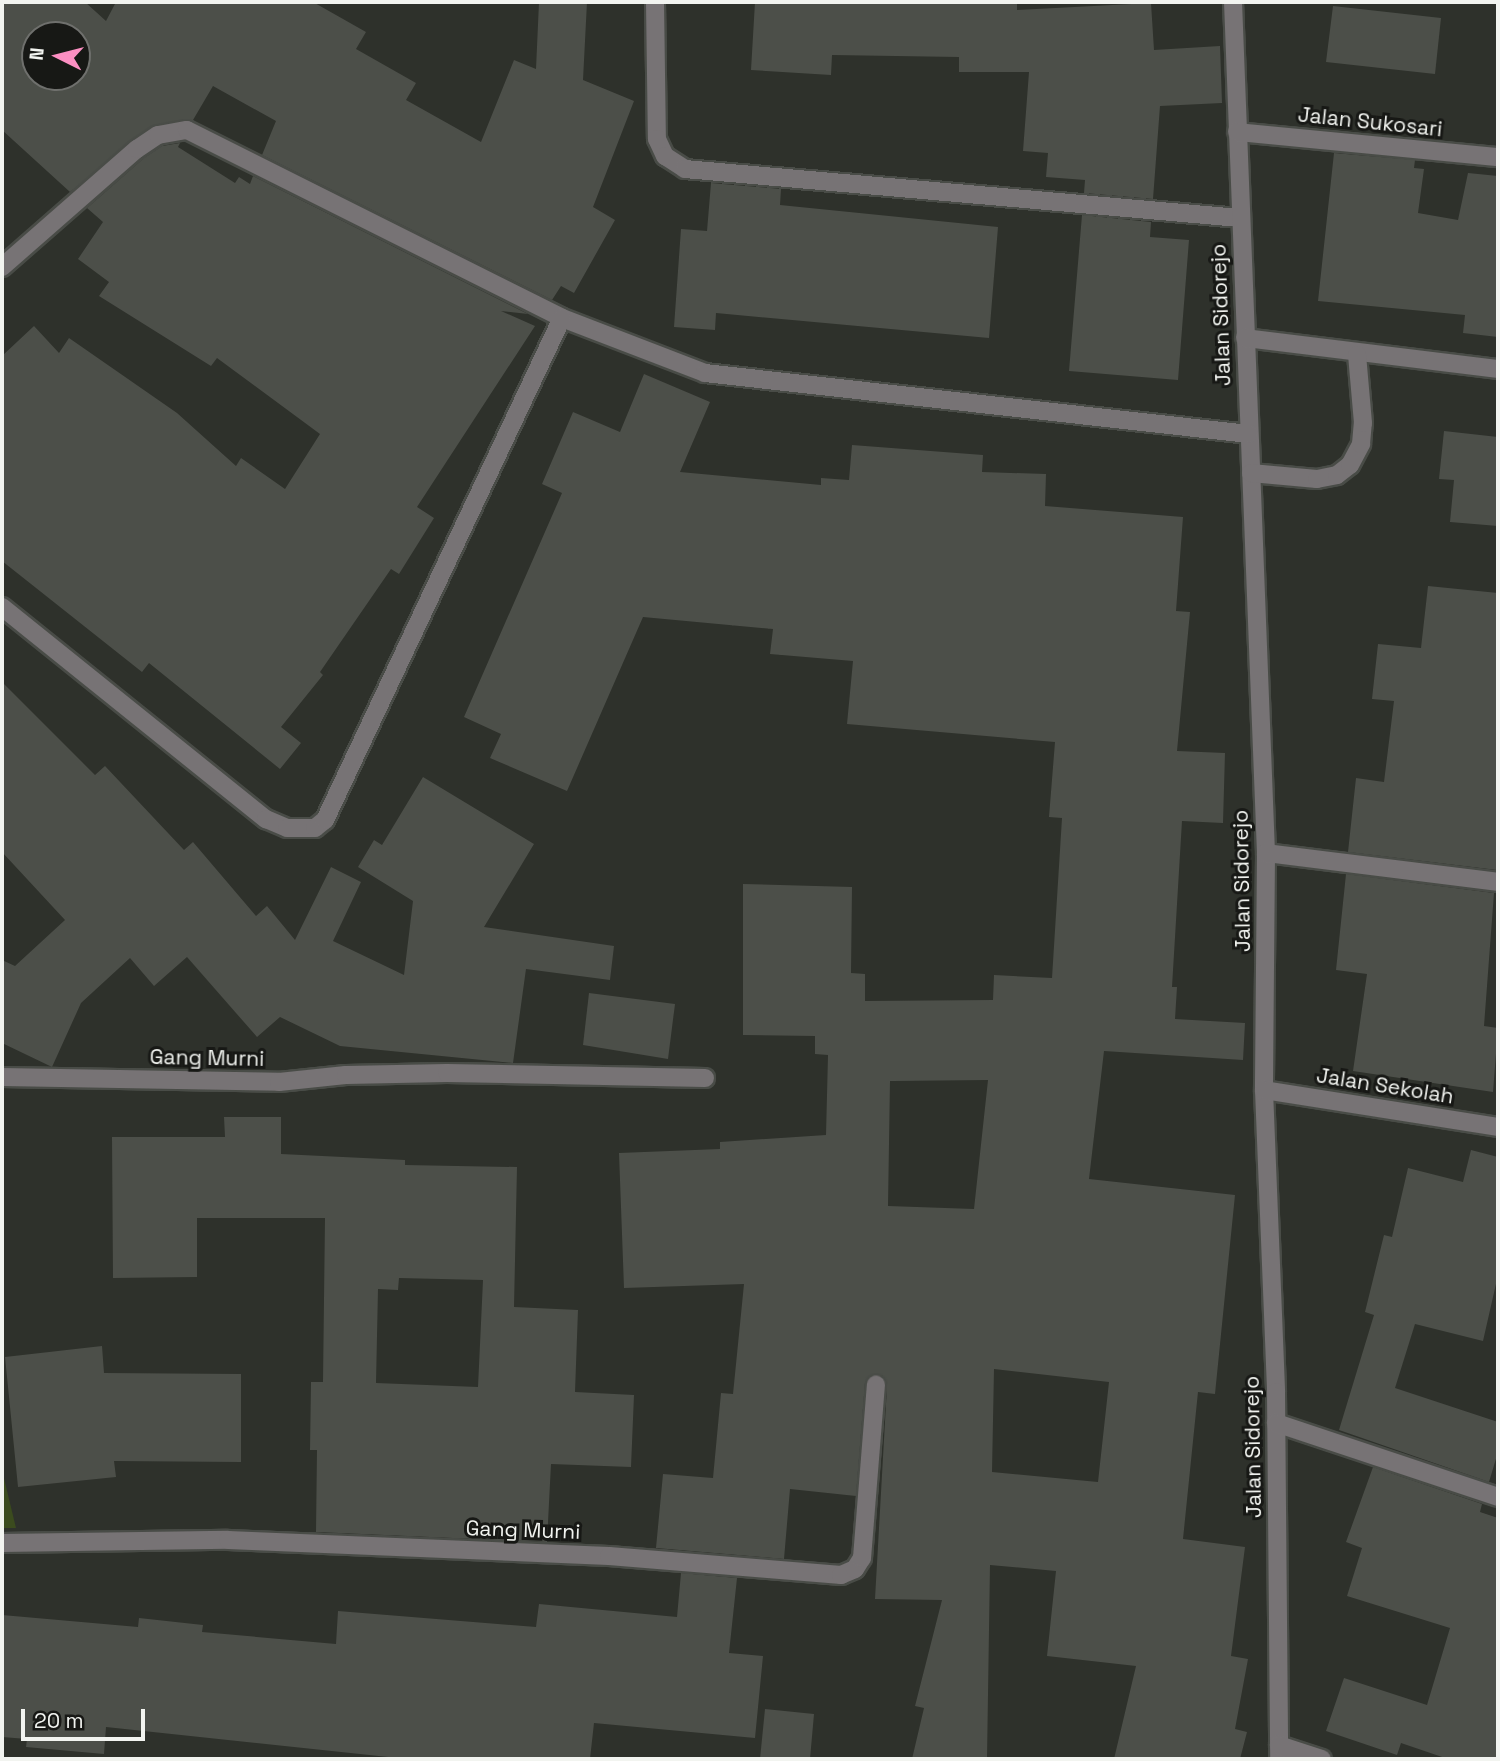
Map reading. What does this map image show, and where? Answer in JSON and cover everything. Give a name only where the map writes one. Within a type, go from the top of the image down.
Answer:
[{"type":"street","points":[[655,2],[657,139],[665,156],[685,169],[1240,218]]},
{"type":"street","name":"Jalan Sidorejo","points":[[1233,2],[1266,853],[1265,1090],[1276,1423],[1279,1752]]},
{"type":"street","points":[[2,267],[137,149],[158,135],[187,130],[562,318],[653,356],[705,373],[1249,434]]},
{"type":"street","name":"Jalan Sukosari","points":[[1237,131],[1498,157]]},
{"type":"street","points":[[2,607],[266,819],[287,828],[315,828],[325,820],[562,318]]},
{"type":"street","points":[[1245,338],[1357,355],[1498,369]]},
{"type":"street","points":[[1251,473],[1317,479],[1337,475],[1350,465],[1361,444],[1363,423],[1357,355]]},
{"type":"street","points":[[1266,853],[1498,882]]},
{"type":"street","name":"Gang Murni","points":[[2,1077],[279,1082],[346,1075],[447,1073],[705,1078]]},
{"type":"street","name":"Jalan Sekolah","points":[[1265,1090],[1498,1127]]},
{"type":"street","name":"Gang Murni","points":[[2,1543],[228,1540],[609,1556],[841,1575],[855,1569],[863,1549],[876,1385]]},
{"type":"street","points":[[1276,1423],[1498,1497]]},
{"type":"street","points":[[1279,1752],[1322,1759]]},
{"type":"green space","points":[[2,1470],[16,1528],[2,1528]]},
{"type":"building","points":[[2,2],[85,2],[106,21],[116,2],[313,2],[366,32],[356,49],[416,83],[406,100],[481,142],[514,60],[536,69],[539,2],[587,2],[583,80],[634,101],[593,207],[615,220],[574,293],[561,286],[552,300],[262,155],[276,121],[213,86],[193,120],[152,126],[70,192],[2,130]]},
{"type":"building","points":[[755,2],[1017,2],[1017,10],[1151,3],[1154,50],[1220,46],[1222,103],[1160,106],[1153,199],[1084,193],[1085,180],[1046,177],[1048,153],[1023,151],[1029,72],[959,72],[959,57],[832,55],[831,75],[751,70]]},
{"type":"building","points":[[1333,6],[1441,18],[1435,74],[1326,62]]},
{"type":"building","points":[[180,143],[178,147],[235,183],[239,177],[250,184],[253,176],[528,314],[501,311],[535,326],[417,507],[434,518],[399,574],[391,569],[320,672],[323,675],[281,727],[301,743],[280,769],[149,663],[142,672],[2,561],[2,356],[34,326],[59,353],[69,338],[177,413],[236,466],[241,458],[285,489],[320,434],[217,358],[211,366],[99,296],[109,282],[78,259],[103,222],[87,208],[144,158],[162,146]]},
{"type":"building","points":[[1334,153],[1415,160],[1414,168],[1424,169],[1418,213],[1458,220],[1468,173],[1498,176],[1498,337],[1463,333],[1465,315],[1318,301]]},
{"type":"building","points":[[711,183],[781,189],[780,205],[998,227],[989,338],[716,313],[715,330],[674,327],[681,229],[707,231]]},
{"type":"building","points":[[1082,215],[1151,222],[1150,237],[1189,240],[1178,380],[1069,371]]},
{"type":"building","points":[[644,374],[710,402],[680,472],[821,485],[821,478],[849,480],[852,445],[983,455],[982,472],[1046,474],[1045,506],[1183,517],[1176,611],[1190,612],[1177,751],[1225,753],[1223,823],[1182,821],[1172,987],[1177,987],[1175,1019],[1245,1023],[1243,1060],[1104,1051],[1089,1179],[1235,1195],[1215,1394],[1198,1392],[1183,1539],[1245,1547],[1231,1656],[1248,1659],[1235,1729],[1247,1732],[1240,1759],[1114,1759],[1136,1666],[1047,1656],[1056,1571],[990,1565],[987,1759],[912,1759],[924,1708],[915,1706],[942,1600],[875,1599],[887,1386],[882,1375],[871,1375],[865,1383],[856,1496],[790,1489],[784,1559],[656,1548],[663,1474],[713,1478],[721,1393],[733,1394],[744,1284],[624,1288],[619,1153],[720,1149],[720,1142],[826,1135],[828,1055],[815,1054],[815,1036],[743,1035],[743,884],[852,887],[851,973],[865,974],[865,1001],[993,1000],[994,975],[1052,978],[1062,818],[1049,817],[1055,742],[847,724],[853,661],[770,654],[773,629],[643,617],[567,791],[490,758],[501,734],[464,717],[562,493],[542,484],[573,412],[620,432]],"holes":[[[988,1080],[974,1209],[888,1206],[890,1081]],[[994,1369],[1109,1382],[1098,1482],[992,1472]]]},
{"type":"building","points":[[1444,431],[1498,437],[1498,526],[1450,522],[1454,480],[1439,479]]},
{"type":"building","points":[[1428,586],[1498,593],[1497,870],[1348,852],[1356,778],[1384,782],[1394,701],[1372,699],[1378,644],[1421,648]]},
{"type":"building","points":[[2,682],[95,775],[105,766],[184,850],[193,842],[256,916],[267,906],[295,940],[331,867],[361,882],[333,941],[404,975],[413,901],[358,867],[374,840],[382,845],[423,777],[534,844],[484,927],[614,946],[610,980],[526,969],[513,1063],[340,1046],[280,1017],[257,1037],[187,957],[154,986],[130,958],[81,1003],[52,1067],[2,1043],[2,960],[15,966],[65,920],[2,852]]},
{"type":"building","points":[[1346,874],[1494,893],[1484,1026],[1498,1028],[1493,1092],[1353,1071],[1367,974],[1336,970]]},
{"type":"building","points":[[589,993],[675,1004],[668,1059],[583,1045]]},
{"type":"building","points":[[224,1117],[281,1117],[281,1154],[405,1160],[405,1165],[517,1167],[514,1307],[578,1310],[575,1392],[634,1395],[631,1467],[551,1464],[547,1542],[316,1532],[317,1450],[310,1450],[311,1382],[323,1382],[325,1218],[197,1218],[197,1277],[113,1278],[112,1137],[225,1137]],"holes":[[[399,1278],[483,1280],[478,1387],[376,1383],[378,1289],[398,1290]]]},
{"type":"building","points":[[1471,1150],[1498,1157],[1498,1275],[1483,1341],[1415,1324],[1395,1388],[1498,1422],[1498,1452],[1489,1482],[1339,1430],[1374,1315],[1365,1312],[1384,1235],[1392,1237],[1408,1168],[1463,1182]]},
{"type":"building","points":[[102,1346],[104,1373],[241,1374],[241,1462],[114,1461],[116,1477],[18,1487],[5,1357]]},
{"type":"building","points":[[1373,1467],[1482,1504],[1480,1512],[1498,1518],[1498,1759],[1448,1759],[1401,1743],[1397,1755],[1326,1731],[1344,1678],[1427,1705],[1450,1628],[1347,1596],[1362,1548],[1346,1542]]},
{"type":"building","points":[[681,1573],[737,1578],[729,1653],[763,1656],[755,1738],[594,1723],[590,1759],[407,1759],[106,1727],[104,1754],[26,1747],[27,1739],[2,1737],[2,1615],[138,1627],[139,1618],[203,1625],[202,1632],[336,1644],[338,1611],[536,1627],[539,1604],[677,1617]]},
{"type":"building","points":[[765,1709],[814,1714],[810,1759],[760,1759]]}]
